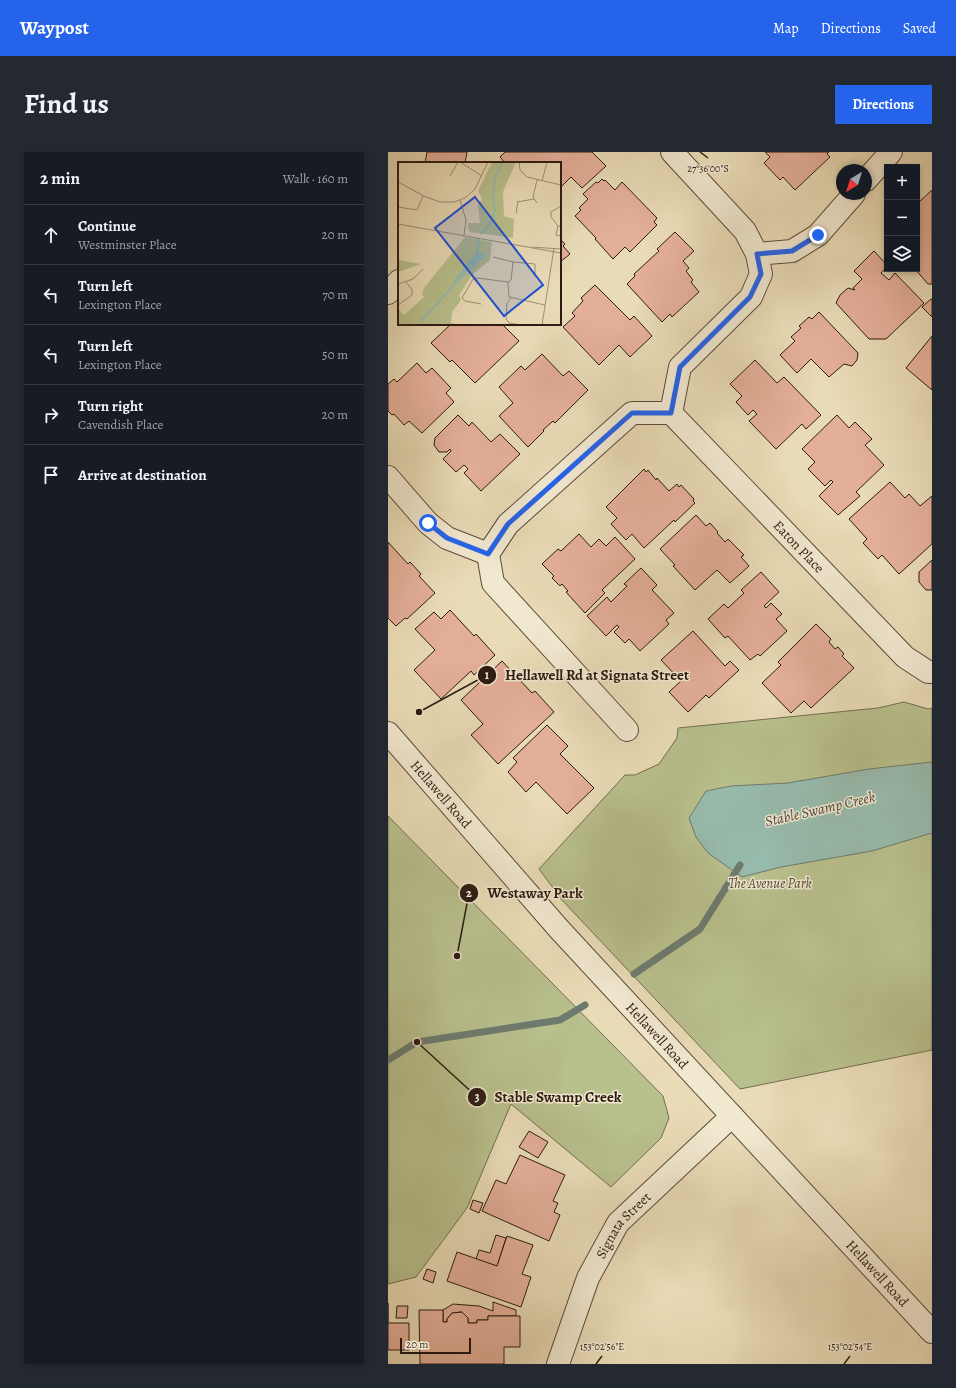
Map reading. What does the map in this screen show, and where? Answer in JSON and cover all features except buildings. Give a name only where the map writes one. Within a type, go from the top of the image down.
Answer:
[{"type":"street","points":[[627,730],[493,583],[488,554],[508,524],[632,413],[671,413],[680,367],[750,297],[761,274],[757,254],[745,231],[672,152]]},
{"type":"street","points":[[872,173],[891,152]]},
{"type":"street","points":[[757,254],[792,251],[818,235],[849,200]]},
{"type":"street","points":[[388,293],[398,282]]},
{"type":"street","name":"Eaton Place","points":[[671,413],[905,657],[928,672],[932,672]]},
{"type":"street","points":[[388,477],[428,523],[447,538],[488,554]]},
{"type":"street","name":"Hellawell Road","points":[[388,733],[559,928],[932,1332]]},
{"type":"street","name":"Signata Street","points":[[558,1364],[588,1278],[618,1223],[732,1116]]},
{"type":"green space","name":"The Avenue Park","points":[[904,702],[928,709],[932,708],[932,1050],[740,1089],[562,900],[539,869],[625,775],[635,775],[659,764],[677,738],[678,728],[878,708]]},
{"type":"green space","points":[[388,816],[663,1096],[669,1118],[661,1138],[611,1187],[511,1104],[467,1208],[416,1277],[388,1284]]},
{"type":"water","points":[[932,762],[932,833],[872,851],[781,867],[742,877],[708,853],[696,837],[689,818],[706,791],[731,786],[788,783],[869,769]]},
{"type":"waterway","name":"Stable Swamp Creek","points":[[634,974],[700,929],[740,865]]},
{"type":"waterway","name":"Stable Swamp Creek","points":[[388,1060],[417,1042],[560,1020],[585,1005]]},
{"type":"place","name":"Hellawell Rd at Signata Street","points":[[419,712]]},
{"type":"place","name":"Westaway Park","points":[[457,956]]},
{"type":"place","name":"Stable Swamp Creek","points":[[417,1042]]},
{"type":"route","points":[[428,523],[447,538],[488,554],[508,524],[632,413],[671,413],[680,367],[750,297],[761,274],[757,254],[792,251],[818,235]]}]
